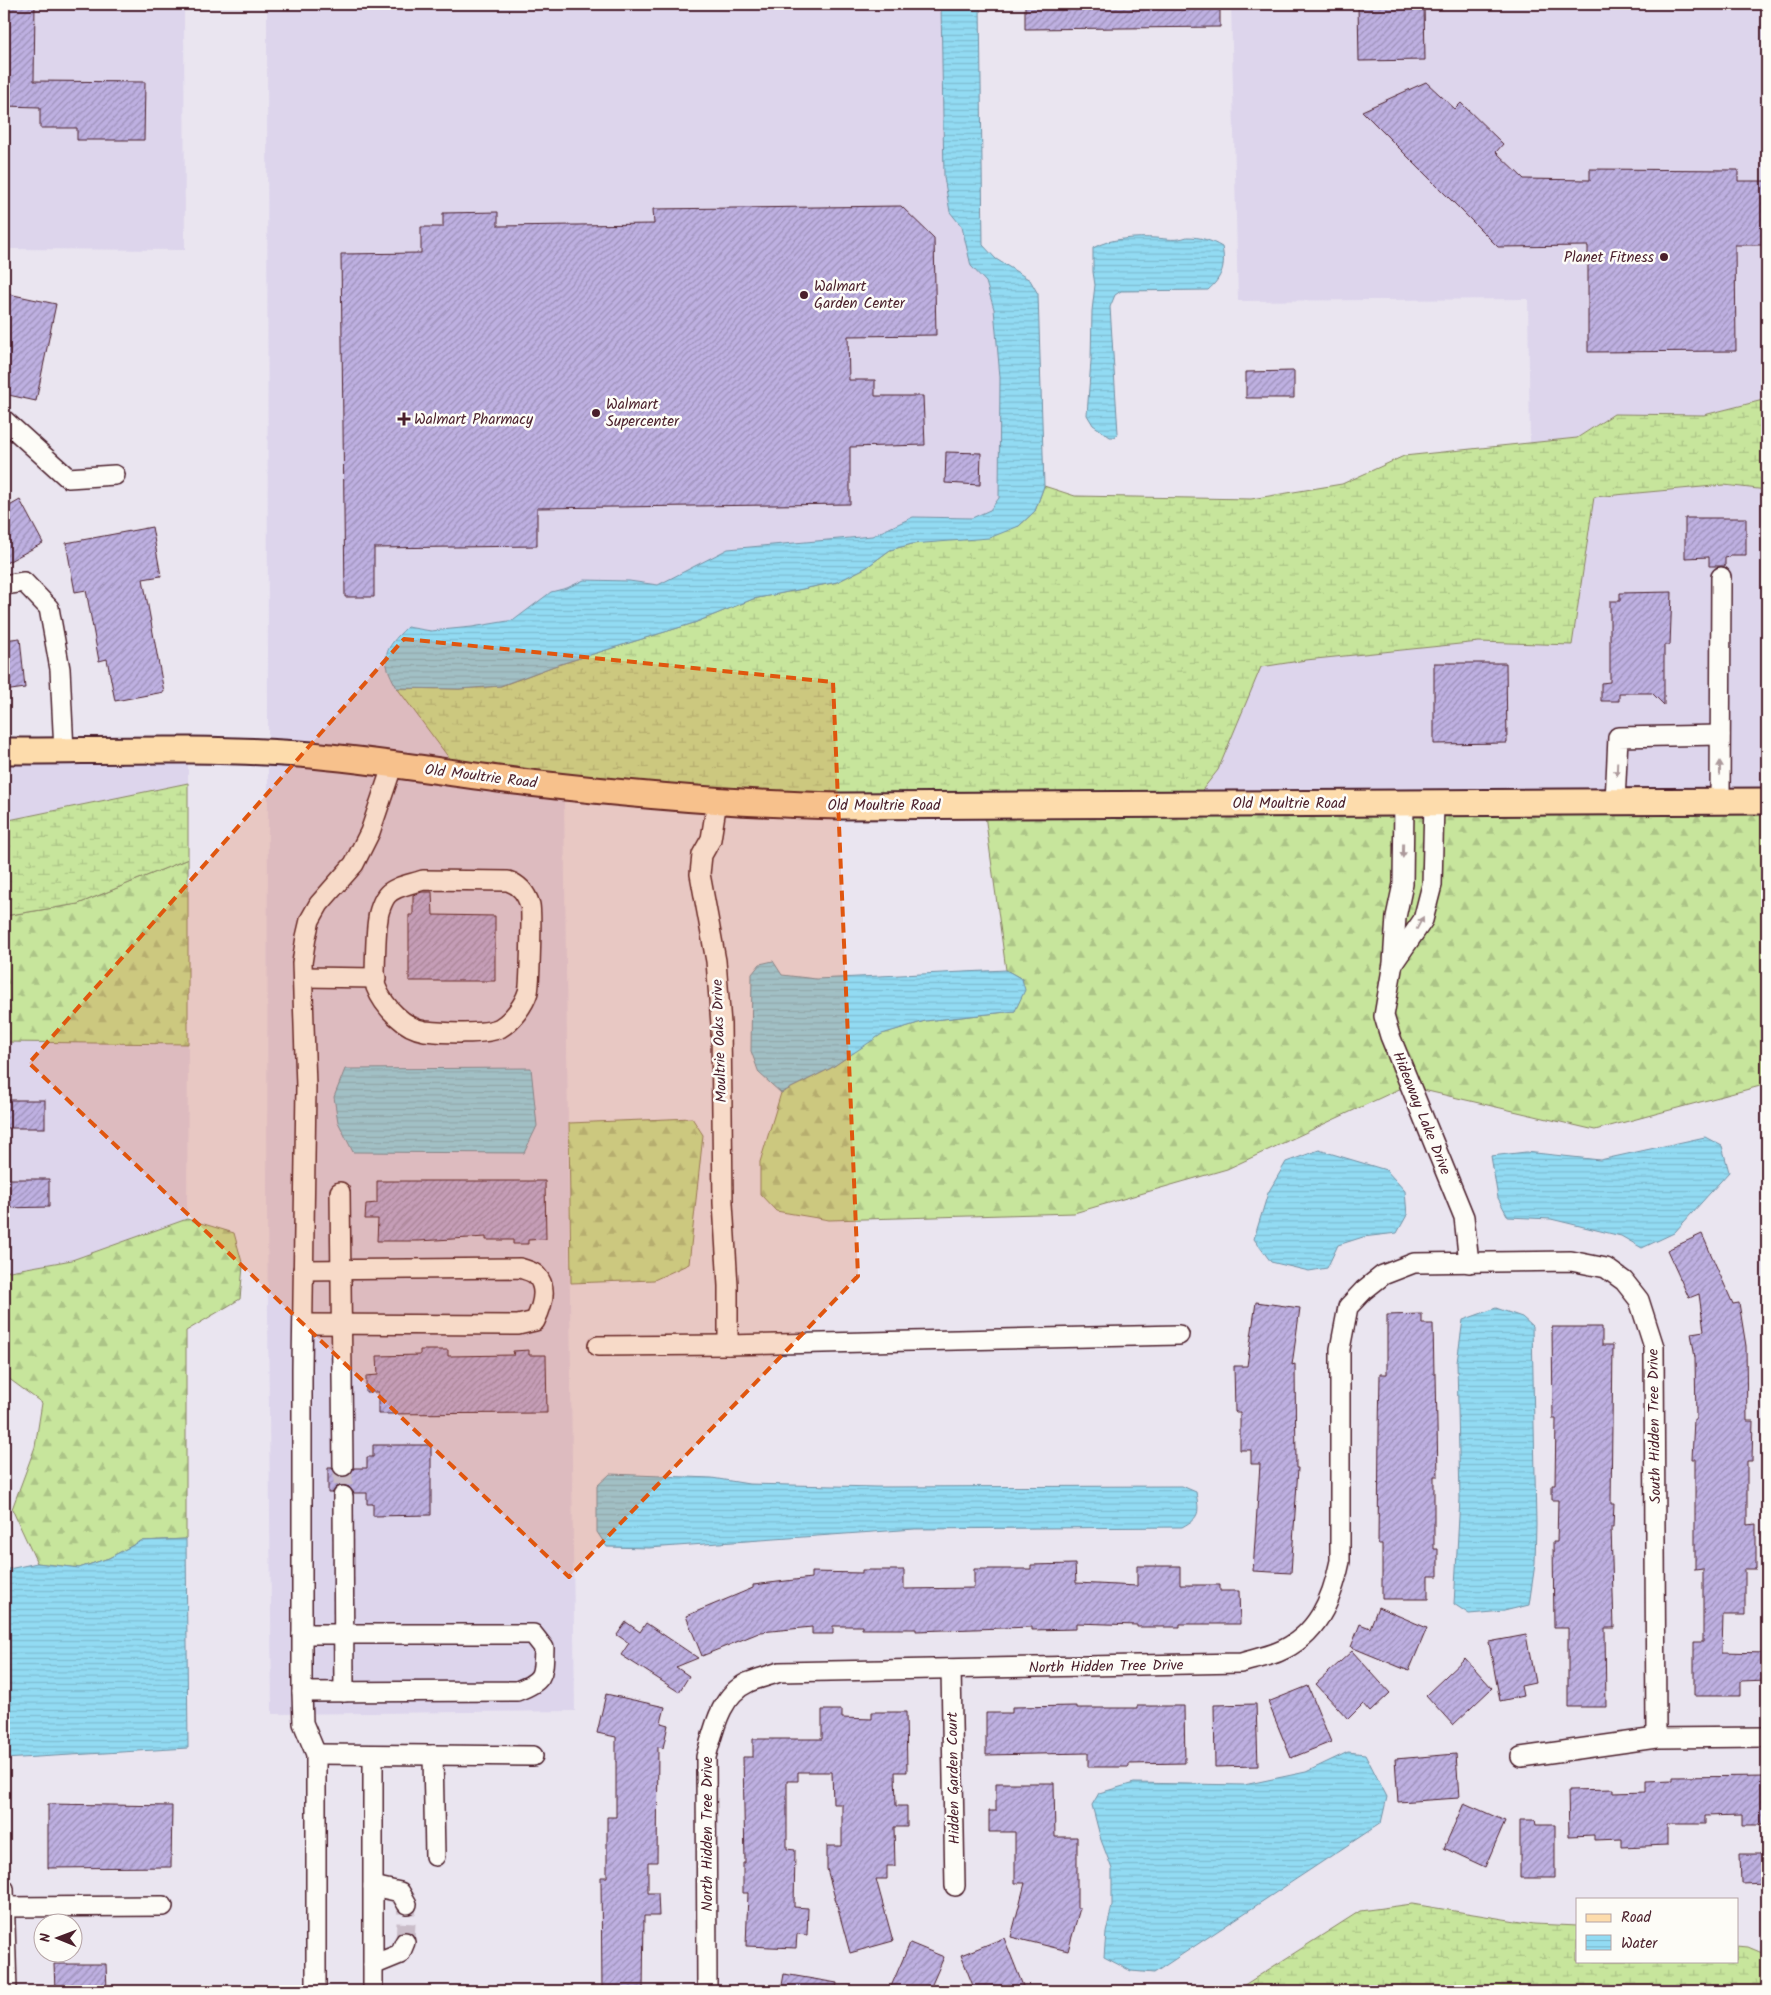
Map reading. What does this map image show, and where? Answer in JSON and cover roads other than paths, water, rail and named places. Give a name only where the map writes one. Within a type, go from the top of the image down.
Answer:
[{"type":"main road","name":"Old Moultrie Road","points":[[4,751],[234,751],[300,754],[393,764],[528,783],[717,801],[841,806],[1767,801]]},
{"type":"street","points":[[4,420],[68,478],[115,475]]},
{"type":"street","points":[[1720,801],[1721,577]]},
{"type":"street","points":[[4,585],[24,582],[49,608],[60,669],[64,751]]},
{"type":"street","points":[[1616,802],[1618,737],[1720,735]]},
{"type":"street","points":[[316,1991],[316,1754],[303,1723],[302,1692],[303,1270],[306,1088],[303,977],[306,937],[310,920],[320,904],[354,864],[370,832],[393,764]]},
{"type":"street","name":"Moultrie Oaks Drive","points":[[717,801],[711,839],[702,855],[700,874],[716,961],[720,1008],[723,1203],[728,1286],[728,1345]]},
{"type":"street","name":"Hideaway Lake Drive","points":[[1404,803],[1403,884],[1396,917],[1394,964],[1384,1016],[1390,1036],[1464,1217],[1469,1262]]},
{"type":"street","name":"Hideaway Lake Drive","points":[[1394,964],[1423,920],[1432,885],[1434,803]]},
{"type":"street","points":[[423,880],[508,881],[517,884],[525,893],[530,908],[529,991],[513,1017],[502,1027],[489,1033],[424,1031],[412,1027],[398,1018],[386,1003],[376,986],[376,978],[378,917],[387,895],[403,886],[423,880]]},
{"type":"street","points":[[303,977],[376,978]]},
{"type":"street","points":[[340,1192],[343,1466]]},
{"type":"street","name":"South Hidden Tree Drive","points":[[1469,1262],[1571,1261],[1606,1268],[1624,1281],[1639,1300],[1654,1347],[1656,1738]]},
{"type":"street","name":"North Hidden Tree Drive","points":[[707,1988],[706,1757],[715,1725],[726,1701],[747,1683],[779,1672],[1242,1663],[1279,1652],[1308,1634],[1325,1611],[1335,1586],[1340,1561],[1340,1349],[1348,1307],[1364,1290],[1383,1275],[1414,1263],[1469,1262]]},
{"type":"street","points":[[303,1270],[520,1268],[535,1274],[543,1287],[543,1305],[535,1321],[518,1325],[303,1324]]},
{"type":"street","points":[[598,1346],[1179,1335]]},
{"type":"street","points":[[343,1496],[344,1692]]},
{"type":"street","points":[[302,1634],[533,1634],[544,1648],[543,1674],[532,1686],[517,1691],[302,1692]]},
{"type":"street","name":"Hidden Garden Court","points":[[951,1669],[955,1886]]},
{"type":"street","points":[[1521,1757],[1656,1738],[1767,1737]]},
{"type":"street","points":[[316,1754],[533,1756]]},
{"type":"street","points":[[373,1755],[373,1991]]},
{"type":"street","points":[[433,1755],[435,1856]]},
{"type":"street","points":[[373,1886],[400,1892],[407,1904]]},
{"type":"street","points":[[7,1991],[4,1901],[163,1906]]},
{"type":"street","points":[[373,1966],[400,1954],[405,1942]]},
{"type":"water","points":[[941,4],[980,4],[983,245],[996,259],[1030,280],[1038,294],[1044,486],[1035,511],[1019,526],[989,538],[912,544],[890,550],[867,567],[837,582],[753,599],[694,623],[554,666],[500,686],[459,689],[397,688],[388,669],[387,655],[393,642],[407,627],[431,631],[514,620],[551,592],[567,588],[584,580],[629,581],[658,585],[728,549],[872,536],[913,517],[972,518],[990,510],[999,498],[1000,377],[994,309],[986,282],[971,266],[962,227],[950,212],[944,177]]},
{"type":"water","points":[[1187,237],[1205,239],[1222,247],[1222,271],[1217,281],[1208,290],[1121,291],[1115,295],[1110,307],[1118,433],[1115,437],[1110,437],[1093,425],[1087,415],[1095,285],[1093,248],[1107,242],[1132,238],[1175,239]]},
{"type":"water","points":[[773,961],[782,975],[816,979],[1006,970],[1022,979],[1025,990],[1015,1011],[925,1021],[882,1034],[831,1068],[781,1093],[759,1073],[751,1051],[752,974],[760,964]]},
{"type":"water","points":[[531,1068],[537,1126],[524,1153],[353,1152],[338,1122],[334,1097],[345,1069]]},
{"type":"water","points":[[1705,1137],[1722,1146],[1729,1172],[1674,1233],[1642,1248],[1621,1236],[1551,1219],[1508,1217],[1498,1198],[1491,1156],[1526,1152],[1600,1160]]},
{"type":"water","points":[[1319,1150],[1386,1170],[1405,1191],[1407,1215],[1397,1233],[1363,1237],[1338,1245],[1327,1268],[1309,1271],[1271,1262],[1254,1239],[1268,1193],[1286,1162]]},
{"type":"water","points":[[1496,1308],[1522,1317],[1532,1326],[1536,1524],[1535,1564],[1529,1605],[1504,1611],[1469,1614],[1454,1604],[1460,1499],[1457,1362],[1463,1320]]},
{"type":"water","points":[[610,1474],[712,1478],[749,1484],[876,1487],[1182,1486],[1196,1492],[1198,1509],[1196,1517],[1182,1527],[915,1529],[649,1548],[607,1547],[597,1532],[597,1486]]},
{"type":"water","points":[[186,1539],[188,1748],[4,1759],[4,1570],[37,1563],[79,1568],[109,1558],[141,1541]]},
{"type":"water","points":[[1348,1752],[1365,1754],[1387,1797],[1381,1823],[1154,1973],[1131,1971],[1104,1957],[1106,1933],[1112,1905],[1112,1869],[1101,1840],[1092,1805],[1099,1793],[1134,1783],[1244,1785],[1306,1772]]},
{"type":"tunnel","points":[[343,1466],[343,1496]]},
{"type":"tunnel","points":[[405,1942],[407,1904]]},
{"type":"place","name":"Planet Fitness","points":[[1664,257]]},
{"type":"place","name":"Walmart Garden Center","points":[[804,295]]},
{"type":"place","name":"Walmart Supercenter","points":[[596,413]]},
{"type":"place","name":"Walmart Pharmacy","points":[[404,419]]}]
